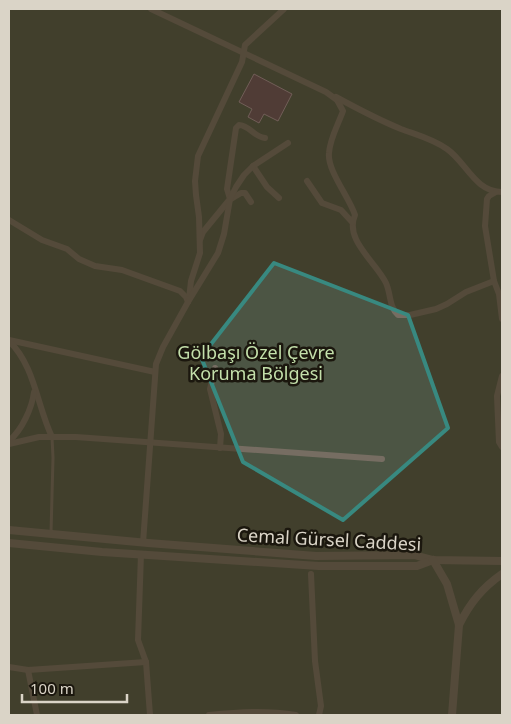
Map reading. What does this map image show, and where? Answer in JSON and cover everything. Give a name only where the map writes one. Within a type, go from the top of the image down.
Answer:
[{"type":"street","points":[[151,9],[326,92],[370,116],[447,148],[458,158],[475,180],[499,192]]},
{"type":"street","points":[[188,302],[200,253],[195,181],[198,156],[242,62],[245,45],[284,9]]},
{"type":"street","points":[[326,92],[337,100],[343,111],[335,130],[328,156],[341,187],[352,206],[355,215],[352,222]]},
{"type":"street","points":[[143,543],[156,364],[163,347],[188,302],[218,253],[224,234],[230,199],[227,189],[236,128],[239,125],[244,125],[259,137],[265,138]]},
{"type":"street","points":[[200,244],[203,232],[230,199],[240,181],[253,166],[288,143]]},
{"type":"street","points":[[253,166],[267,187],[280,198]]},
{"type":"street","points":[[307,181],[322,203],[341,210],[352,222],[356,240],[368,260],[386,282],[392,306],[398,315],[410,315],[436,308],[447,304],[466,292],[494,281]]},
{"type":"street","points":[[499,192],[489,196],[487,199],[485,216],[494,281],[499,294],[502,318]]},
{"type":"street","points":[[230,199],[245,193],[251,202]]},
{"type":"street","points":[[9,220],[42,240],[67,249],[79,259],[95,266],[122,270],[180,291],[188,302]]},
{"type":"street","points":[[9,340],[155,372]]},
{"type":"street","points":[[9,340],[16,347],[25,362],[52,437]]},
{"type":"street","points":[[215,368],[210,389],[221,434],[220,448]]},
{"type":"street","points":[[502,376],[497,396],[499,442],[502,447]]},
{"type":"street","points":[[9,442],[28,412],[35,390]]},
{"type":"street","points":[[9,442],[39,437],[52,437],[150,442],[332,457],[382,459]]},
{"type":"street","name":"Cemal Gürsel Caddesi","points":[[9,530],[143,543],[316,556],[414,555],[433,560]]},
{"type":"street","name":"Cemal Gürsel Caddesi","points":[[9,543],[319,566],[417,566],[433,560]]},
{"type":"street","points":[[141,554],[138,640],[146,662],[150,715]]},
{"type":"street","points":[[433,560],[502,561]]},
{"type":"street","points":[[433,560],[447,584],[458,625],[452,715]]},
{"type":"street","points":[[311,574],[315,661],[320,706],[319,715]]},
{"type":"street","points":[[458,625],[466,610],[480,592],[502,574]]},
{"type":"street","points":[[9,667],[28,670],[146,662]]},
{"type":"street","points":[[28,670],[37,715]]},
{"type":"street","points":[[210,715],[272,711],[296,715]]},
{"type":"lane","points":[[51,534],[52,437]]},
{"type":"highlighted area","points":[[274,263],[408,315],[448,428],[343,520],[243,462],[201,357]]},
{"type":"green space","name":"Gölbaşı Özel Çevre Koruma Bölgesi","points":[[9,9],[502,9],[502,715],[9,715]]},
{"type":"building","points":[[254,74],[292,94],[278,121],[264,114],[259,123],[248,117],[252,109],[239,102]]}]
